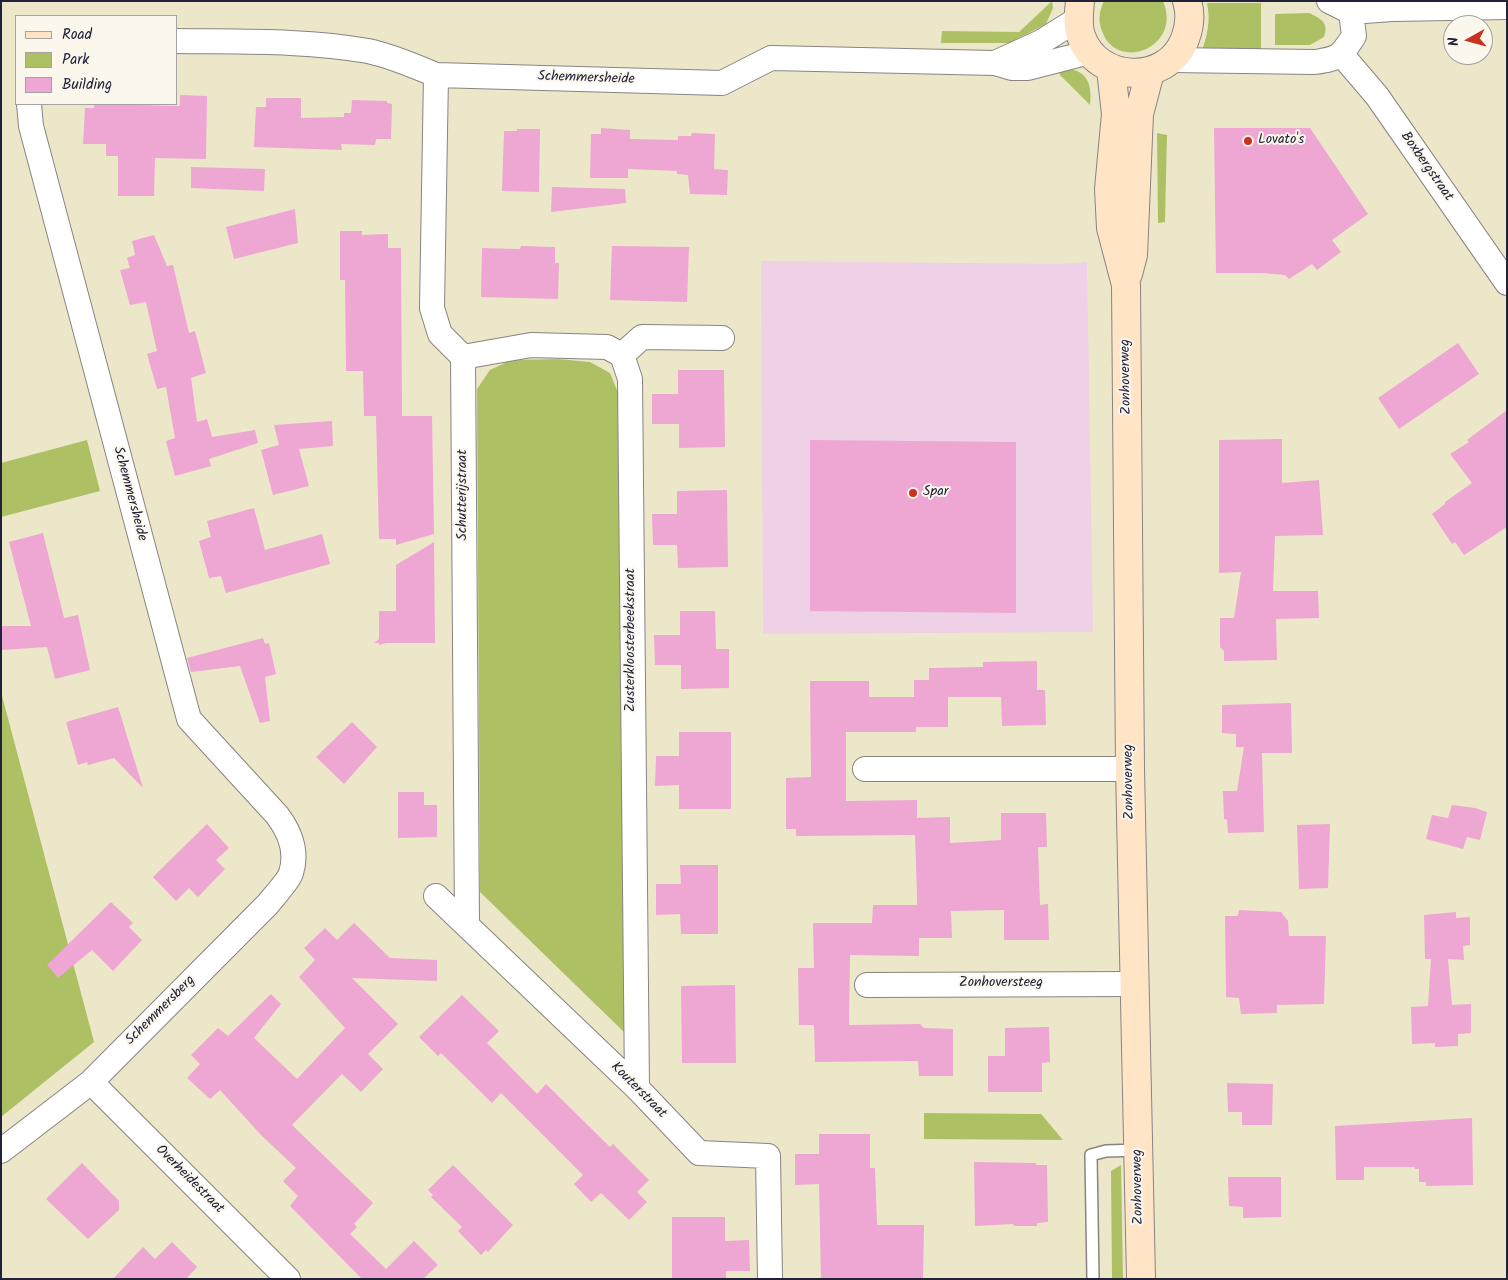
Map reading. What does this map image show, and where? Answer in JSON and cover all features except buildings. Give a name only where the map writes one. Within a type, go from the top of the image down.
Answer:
[{"type":"street","name":"Zonhoverweg","points":[[1141,1279],[1130,769],[1126,286],[1133,255],[1138,114],[1160,66],[1182,46],[1189,28],[1187,1]]},
{"type":"street","points":[[1329,1],[1351,12],[1392,9],[1507,7]]},
{"type":"street","points":[[1079,10],[1081,36],[1090,52],[1099,62],[1130,74],[1160,66],[1315,62],[1332,59],[1342,54],[1354,36],[1351,12]]},
{"type":"street","name":"Schemmersheide","points":[[995,63],[1041,42],[1079,10]]},
{"type":"street","name":"Schemmersheide","points":[[178,41],[300,44],[368,51],[398,60],[436,76],[722,83],[771,58],[995,63],[1012,68],[1028,68],[1090,52]]},
{"type":"street","name":"Boxbergstraat","points":[[1342,54],[1377,96],[1507,283]]},
{"type":"street","name":"Zonhoverweg","points":[[1111,68],[1116,114],[1109,189],[1111,228],[1126,286]]},
{"type":"street","points":[[436,76],[432,308],[440,334],[463,356],[531,345],[607,347],[622,355],[642,337],[722,338]]},
{"type":"street","name":"Schemmersheide","points":[[29,105],[30,126],[189,719],[277,815],[288,830],[293,851]]},
{"type":"street","name":"Zusterkloosterbeekstraat","points":[[622,355],[630,379],[636,1088]]},
{"type":"street","name":"Schutterijstraat","points":[[463,356],[468,925]]},
{"type":"street","points":[[865,769],[1130,769]]},
{"type":"street","name":"Schemmersberg","points":[[1,1151],[91,1082],[268,904],[291,874],[293,851]]},
{"type":"street","name":"Kouterstraat","points":[[436,896],[636,1088],[699,1154],[768,1156],[770,1279]]},
{"type":"street","name":"Zonhoversteeg","points":[[867,985],[1135,984]]},
{"type":"street","name":"Overheidestraat","points":[[91,1082],[288,1279]]},
{"type":"lane","points":[[1093,1279],[1091,1155],[1106,1151],[1139,1150]]},
{"type":"shaded area","points":[[761,261],[1060,264],[1087,262],[1093,632],[763,634]]},
{"type":"green space","points":[[1052,1],[1053,8],[1046,24],[1009,43],[941,43],[942,31],[1019,32]]},
{"type":"green space","points":[[1104,1],[1163,1],[1167,18],[1164,31],[1156,42],[1145,49],[1133,52],[1120,51],[1109,44],[1102,31],[1100,16]]},
{"type":"green space","points":[[1207,3],[1261,3],[1261,53],[1201,54],[1208,29]]},
{"type":"green space","points":[[1309,13],[1318,17],[1325,25],[1324,37],[1310,45],[1275,45],[1275,14]]},
{"type":"green space","points":[[1058,68],[1074,70],[1085,77],[1090,88],[1090,105],[1060,75]]},
{"type":"green space","points":[[1157,133],[1167,135],[1165,222],[1158,223]]},
{"type":"green space","points":[[558,359],[590,362],[610,373],[621,400],[626,1034],[480,892],[477,389],[490,370],[511,360]]},
{"type":"green space","points":[[87,440],[100,491],[1,517],[1,463]]},
{"type":"green space","points":[[1,692],[94,1042],[1,1117]]},
{"type":"green space","points":[[924,1113],[1041,1114],[1063,1140],[924,1139]]},
{"type":"green space","points":[[1121,1165],[1123,1279],[1112,1279],[1111,1171]]},
{"type":"place","name":"Lovato's","points":[[1248,141]]},
{"type":"place","name":"Spar","points":[[913,493]]}]
